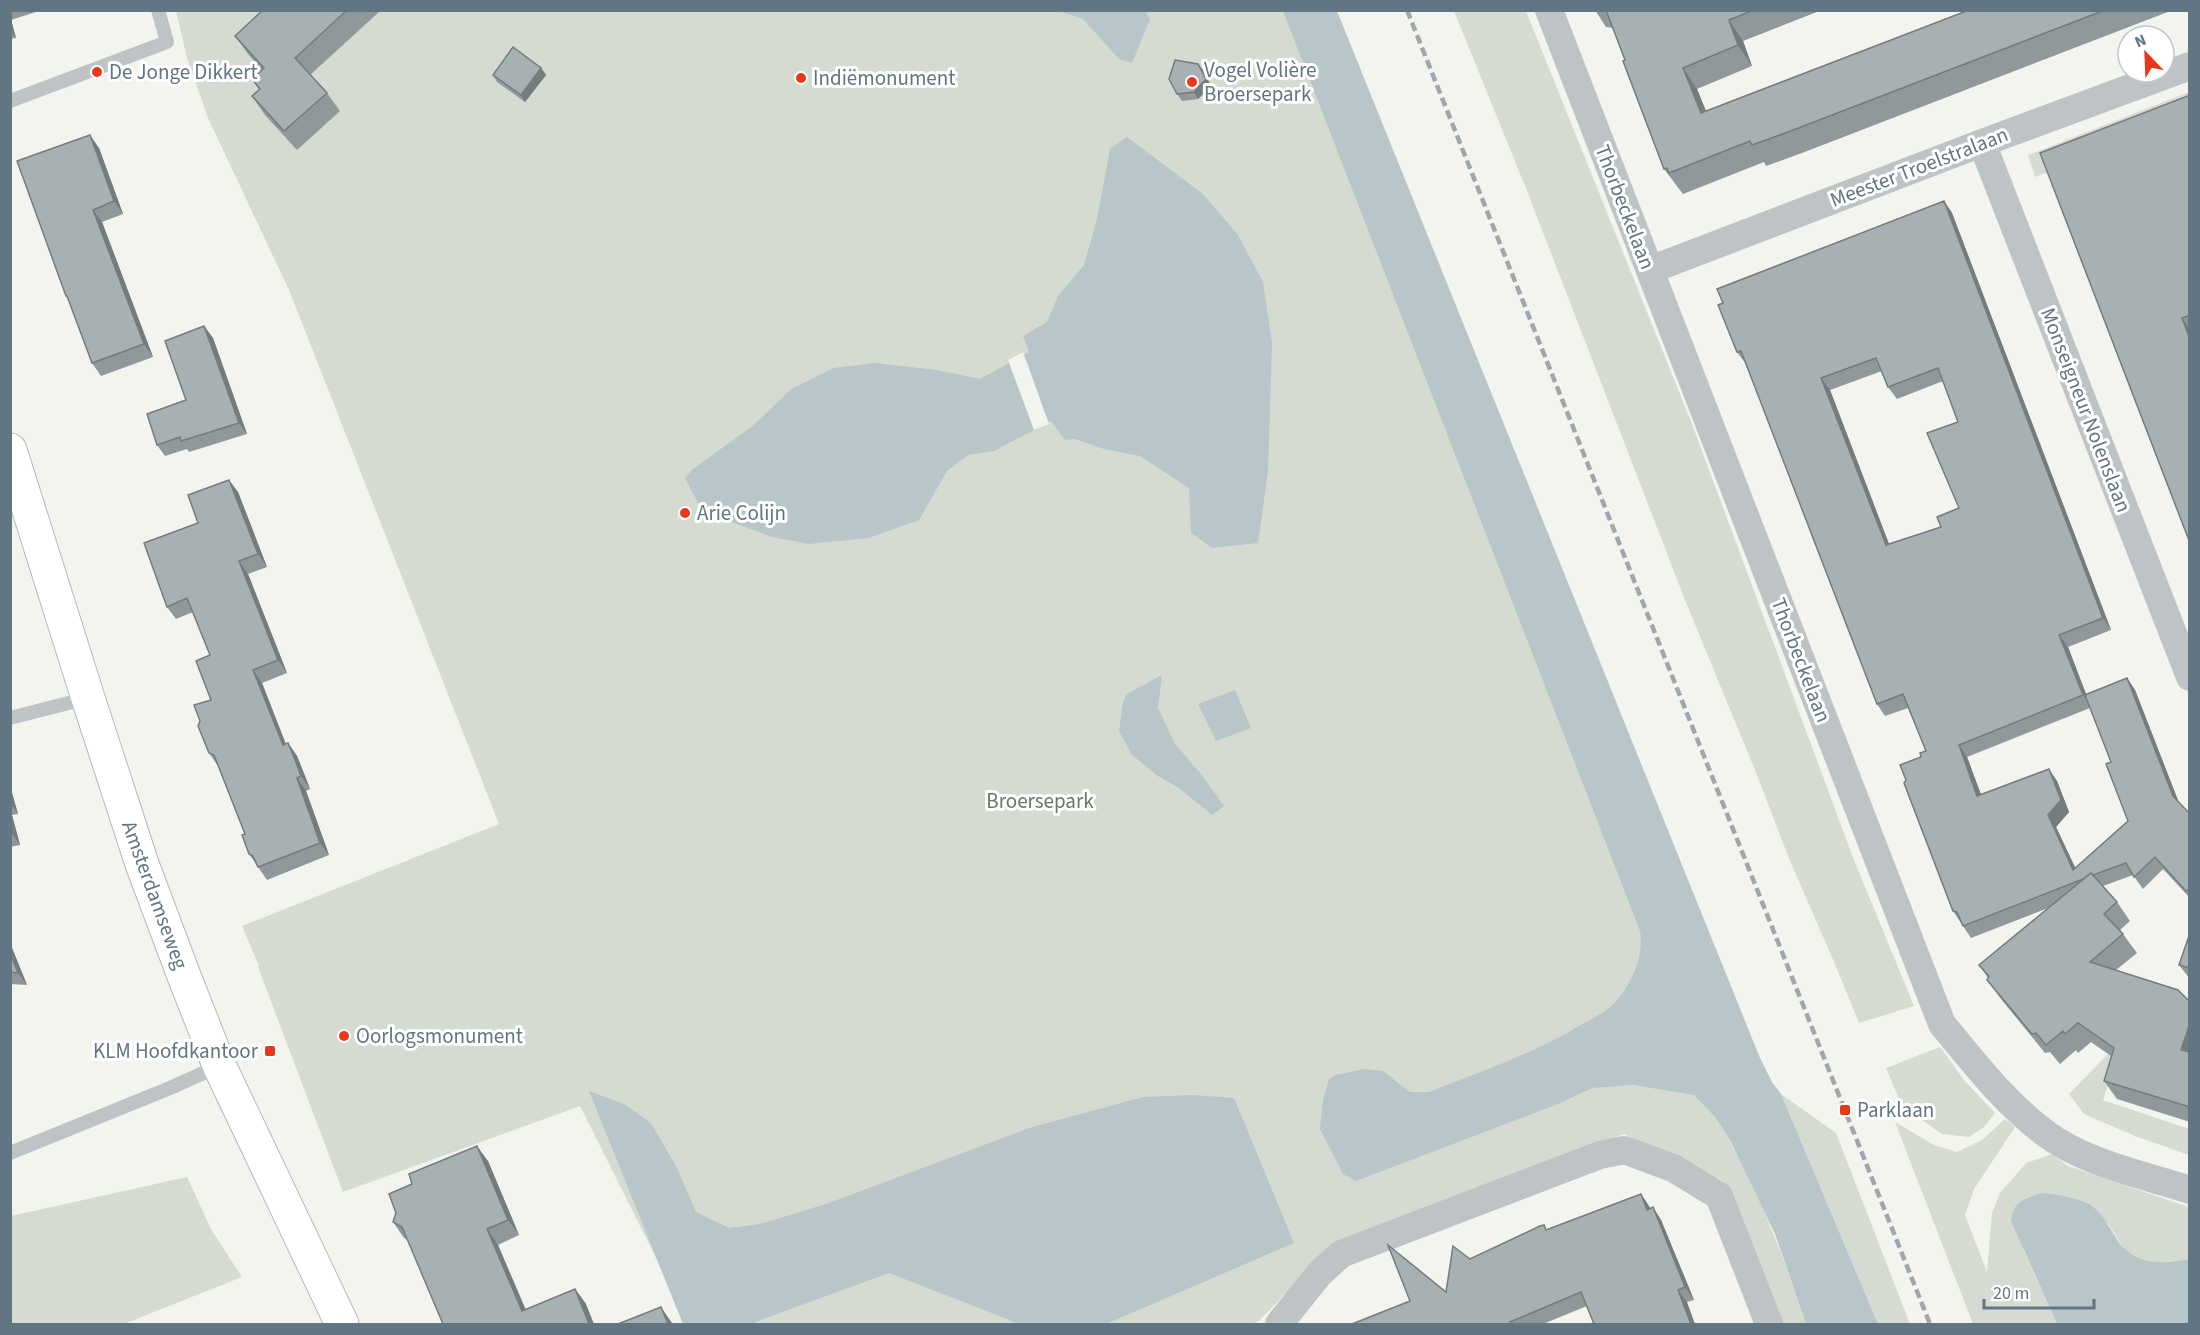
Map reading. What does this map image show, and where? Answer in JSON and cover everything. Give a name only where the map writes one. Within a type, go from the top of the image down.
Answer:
[{"type":"main road","name":"Amsterdamseweg","points":[[10,450],[142,864],[219,1065],[342,1324]]},
{"type":"street","name":"Thorbeckelaan","points":[[1549,10],[1942,1024],[1995,1088],[2046,1134],[2092,1158],[2190,1190]]},
{"type":"street","name":"Meester Troelstralaan","points":[[1650,270],[2190,66]]},
{"type":"street","name":"Monseigneur Nolenslaan","points":[[1982,143],[2190,677]]},
{"type":"street","points":[[1279,1324],[1320,1273],[1341,1254],[1600,1155],[1624,1150],[1673,1168],[1719,1196],[1769,1324]]},
{"type":"lane","points":[[10,101],[167,42],[158,10]]},
{"type":"lane","points":[[10,718],[88,698]]},
{"type":"lane","points":[[10,1153],[170,1088],[219,1065]]},
{"type":"green space","name":"Broersepark","points":[[176,11],[1297,11],[1721,1126],[1759,1198],[1806,1324],[1780,1324],[1723,1181],[1624,1134],[1379,1226],[1288,1291],[1259,1321],[1251,1324],[689,1324],[580,1106],[343,1192],[242,926],[499,824],[289,290],[208,118],[187,58]]},
{"type":"green space","points":[[1454,11],[1526,11],[1692,424],[1854,860],[1914,1006],[1859,1023],[1790,861],[1685,600],[1527,191]]},
{"type":"green space","points":[[2189,92],[2189,117],[2035,177],[2028,155]]},
{"type":"green space","points":[[1940,1047],[1964,1080],[1995,1113],[1984,1127],[1969,1137],[1942,1134],[1902,1106],[1886,1068]]},
{"type":"green space","points":[[2108,1054],[2116,1060],[2103,1100],[2189,1129],[2189,1155],[2135,1136],[2084,1114],[2069,1094]]},
{"type":"green space","points":[[1781,1094],[1836,1133],[1910,1324],[1878,1324]]},
{"type":"green space","points":[[2005,1119],[2015,1127],[1974,1189],[1965,1215],[1987,1272],[1992,1213],[2000,1193],[2026,1163],[2052,1154],[2068,1166],[2189,1207],[2189,1259],[2161,1262],[2140,1260],[2119,1242],[2108,1223],[2023,1249],[2057,1324],[1973,1324],[1895,1122],[1934,1145],[1957,1152],[1982,1140]]},
{"type":"green space","points":[[187,1177],[211,1229],[242,1277],[124,1324],[11,1324],[11,1216]]},
{"type":"shaded area","points":[[1058,11],[1145,11],[1150,19],[1132,63],[1119,59],[1083,19]]},
{"type":"shaded area","points":[[1283,11],[1337,11],[1760,1058],[1781,1094],[1878,1324],[1806,1324],[1775,1234],[1731,1142],[1716,1118],[1694,1095],[1634,1085],[1592,1088],[1558,1104],[1356,1181],[1343,1174],[1320,1129],[1323,1100],[1329,1079],[1335,1075],[1365,1069],[1383,1071],[1410,1092],[1429,1092],[1489,1069],[1566,1034],[1608,1009],[1615,1002],[1633,974],[1641,941],[1640,931]]},
{"type":"shaded area","points":[[1127,137],[1203,194],[1238,235],[1263,282],[1272,343],[1268,472],[1258,543],[1212,548],[1191,533],[1189,488],[1140,456],[1104,449],[1075,439],[1065,440],[1051,421],[994,451],[968,455],[947,471],[919,520],[869,538],[809,544],[772,537],[713,515],[705,502],[698,503],[685,478],[693,469],[754,425],[791,389],[834,368],[874,363],[937,370],[980,379],[1029,352],[1023,336],[1047,322],[1058,296],[1084,265],[1097,219],[1110,149]]},
{"type":"shaded area","points":[[1162,675],[1158,708],[1175,744],[1224,806],[1212,815],[1132,755],[1119,731],[1123,702],[1127,694]]},
{"type":"shaded area","points":[[1235,690],[1251,728],[1216,741],[1198,704]]},
{"type":"shaded area","points":[[589,1091],[624,1104],[651,1123],[676,1166],[696,1212],[729,1228],[760,1224],[829,1203],[1029,1128],[1143,1097],[1193,1095],[1234,1098],[1294,1243],[1106,1324],[1020,1324],[889,1273],[750,1324],[683,1324]]},
{"type":"shaded area","points":[[2042,1193],[2074,1198],[2092,1206],[2104,1219],[2120,1244],[2143,1260],[2170,1262],[2189,1259],[2189,1324],[2057,1324],[2011,1221],[2017,1205],[2025,1199]]},
{"type":"pier","points":[[1023,352],[1049,424],[1034,430],[1008,360]]},
{"type":"building","points":[[263,10],[347,10],[295,58],[327,93],[284,131],[252,96],[260,89],[252,79],[264,68],[235,36]]},
{"type":"building","points":[[1606,10],[1754,10],[1729,20],[1738,45],[1683,68],[1701,113],[1969,10],[2105,10],[1788,132],[1752,145],[1750,141],[1669,173],[1667,168],[1664,169]]},
{"type":"building","points":[[513,47],[541,68],[521,95],[493,75]]},
{"type":"building","name":"Vogel Volière Broersepark","points":[[1175,60],[1198,64],[1206,79],[1194,92],[1177,94],[1169,79]]},
{"type":"building","points":[[2190,95],[2190,315],[2182,318],[2190,339],[2190,543],[2040,153]]},
{"type":"building","points":[[90,135],[114,201],[93,210],[144,344],[92,363],[17,161]]},
{"type":"building","points":[[1944,201],[2103,618],[2059,635],[2083,695],[1959,745],[1977,796],[2049,769],[2061,800],[2048,815],[2073,870],[2128,821],[2106,764],[2111,762],[2085,695],[2127,678],[2173,796],[2190,814],[2190,888],[2186,891],[2155,857],[2134,877],[2126,863],[2093,875],[2091,873],[2083,879],[1963,926],[1957,912],[1953,911],[1904,783],[1906,780],[1900,765],[1921,757],[1920,753],[1926,751],[1903,694],[1877,704],[1741,351],[1737,352],[1718,305],[1723,303],[1717,289]],"holes":[[[1876,358],[1888,387],[1938,368],[1958,422],[1927,433],[1959,508],[1937,517],[1941,527],[1886,545],[1821,378]]]},
{"type":"building","points":[[204,326],[239,423],[181,441],[180,437],[157,445],[147,414],[186,400],[165,341]]},
{"type":"building","points":[[229,480],[258,554],[239,561],[278,660],[253,670],[283,745],[288,743],[295,760],[301,776],[297,778],[320,843],[258,867],[253,856],[249,854],[242,835],[245,834],[214,755],[209,753],[198,726],[200,721],[194,705],[211,700],[196,661],[210,655],[187,598],[167,607],[144,543],[198,523],[188,495]]},
{"type":"building","points":[[2091,873],[2117,902],[2104,914],[2123,934],[2090,962],[2178,990],[2190,1002],[2190,1023],[2181,1050],[2190,1052],[2190,1107],[2104,1081],[2114,1048],[2078,1023],[2065,1034],[2063,1031],[2046,1045],[2036,1033],[2032,1034],[1987,980],[1989,976],[1979,965]]},
{"type":"building","points":[[2190,933],[2190,968],[2179,965]]},
{"type":"building","points":[[10,953],[18,973],[10,972]]},
{"type":"building","points":[[477,1146],[508,1220],[487,1229],[522,1311],[575,1289],[589,1324],[443,1324],[402,1227],[393,1222],[396,1213],[389,1194],[412,1184],[409,1174]]},
{"type":"building","points":[[1641,1194],[1647,1210],[1653,1207],[1685,1287],[1678,1290],[1691,1324],[1594,1324],[1581,1292],[1510,1322],[1511,1324],[1352,1324],[1410,1301],[1388,1245],[1446,1292],[1453,1246],[1470,1259],[1540,1226],[1544,1225],[1546,1230]]},
{"type":"building","points":[[661,1307],[668,1324],[618,1324]]},
{"type":"railway","points":[[1407,10],[1930,1324]]},
{"type":"place","name":"De Jonge Dikkert","points":[[97,72]]},
{"type":"place","name":"Indiëmonument","points":[[801,78]]},
{"type":"place","name":"Vogel Volière Broersepark","points":[[1192,82]]},
{"type":"place","name":"Arie Colijn","points":[[685,513]]},
{"type":"place","name":"Oorlogsmonument","points":[[344,1036]]},
{"type":"place","name":"KLM Hoofdkantoor","points":[[270,1051]]},
{"type":"place","name":"Parklaan","points":[[1845,1110]]}]
